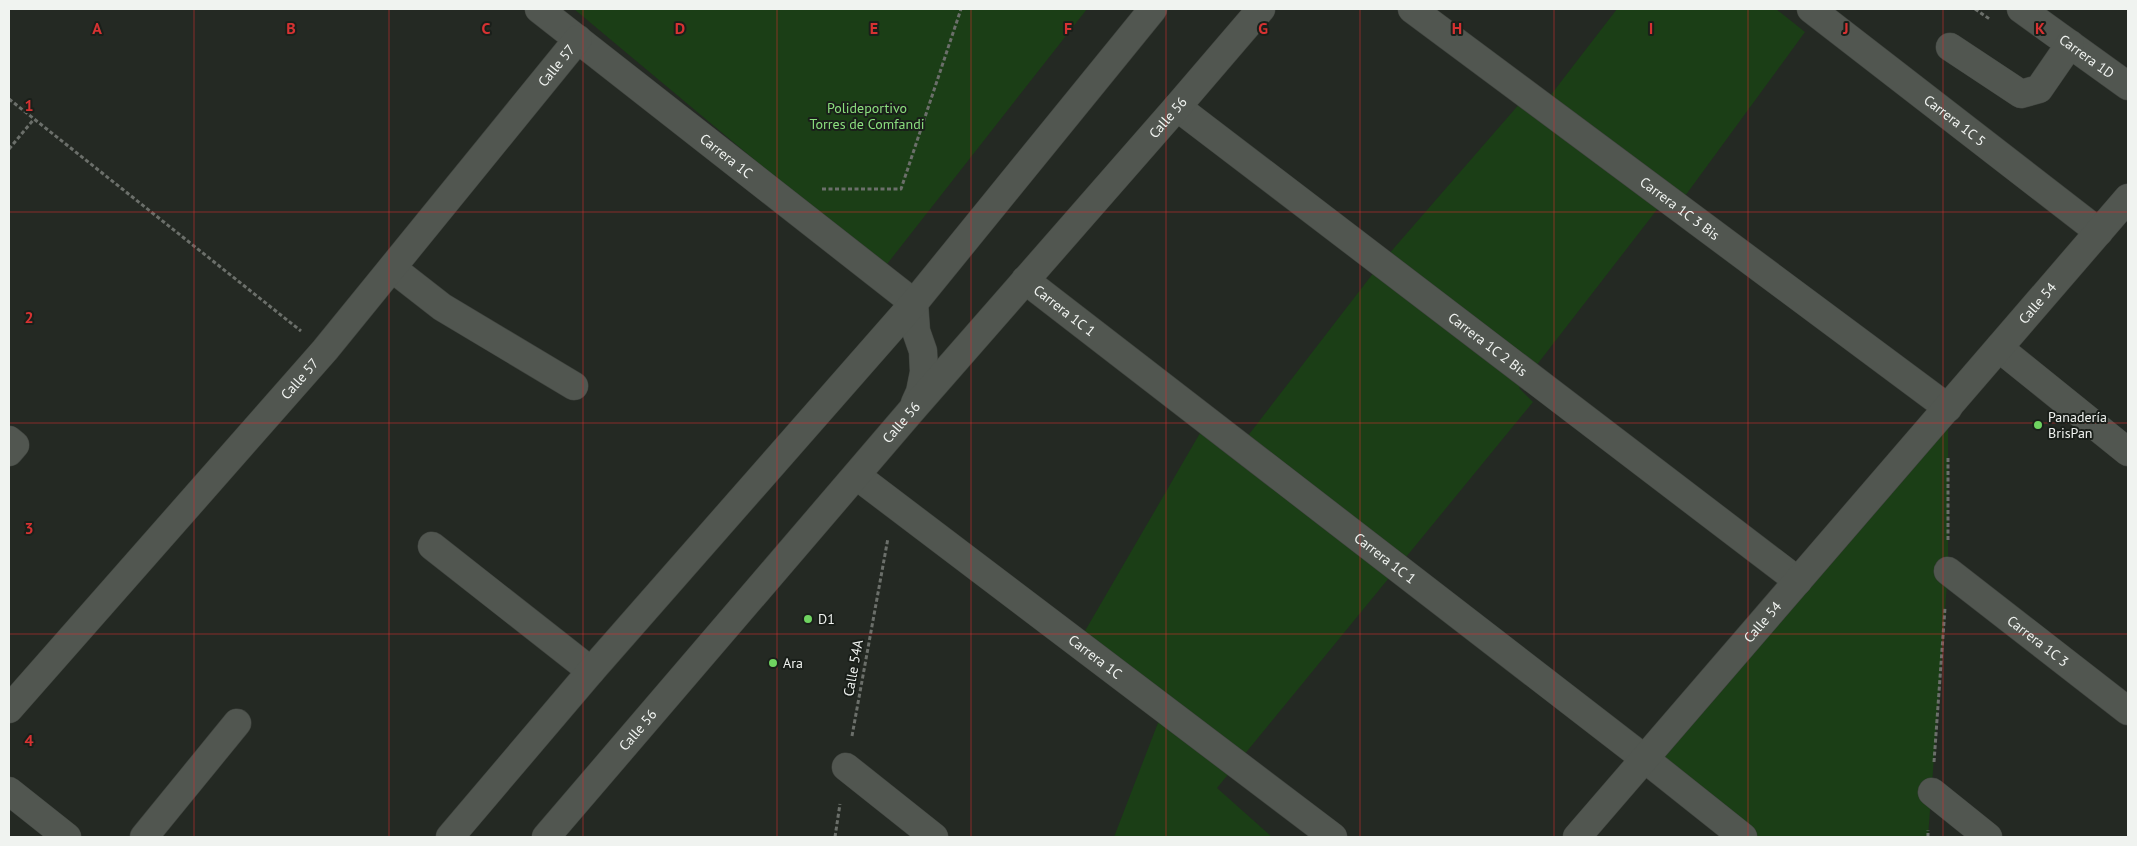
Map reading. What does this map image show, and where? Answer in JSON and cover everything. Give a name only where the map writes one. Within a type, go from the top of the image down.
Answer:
[{"type":"street","name":"Carrera 1C","points":[[539,9],[914,303]]},
{"type":"street","points":[[450,837],[591,671],[914,303],[1152,9]]},
{"type":"street","name":"Calle 56","points":[[546,837],[911,411],[1261,9]]},
{"type":"street","name":"Carrera 1C 3 Bis","points":[[1412,9],[1948,408]]},
{"type":"street","name":"Carrera 1C 5","points":[[1811,9],[2099,232]]},
{"type":"street","name":"Carrera 1D","points":[[2021,9],[2128,86]]},
{"type":"street","name":"Calle 57","points":[[9,709],[325,350],[578,39]]},
{"type":"street","points":[[1950,47],[2021,94],[2039,89],[2070,44]]},
{"type":"street","name":"Carrera 1C 2 Bis","points":[[1177,107],[1798,581]]},
{"type":"street","name":"Calle 54","points":[[1577,837],[2128,198]]},
{"type":"street","points":[[392,268],[442,307],[574,386]]},
{"type":"street","name":"Carrera 1C 1","points":[[1025,280],[1645,759],[1743,837]]},
{"type":"street","points":[[911,411],[920,392],[924,372],[923,351],[916,331],[914,303]]},
{"type":"street","points":[[1999,348],[2128,452]]},
{"type":"street","points":[[9,440],[15,446],[9,452]]},
{"type":"street","name":"Carrera 1C","points":[[857,476],[1333,837]]},
{"type":"street","points":[[432,546],[591,671]]},
{"type":"street","name":"Carrera 1C 3","points":[[1948,571],[2128,710]]},
{"type":"street","points":[[144,837],[236,724]]},
{"type":"street","points":[[846,767],[934,837]]},
{"type":"street","points":[[9,791],[67,837]]},
{"type":"street","points":[[1932,792],[1988,837]]},
{"type":"path","points":[[816,189],[901,189],[961,9]]},
{"type":"path","points":[[9,99],[325,350]]},
{"type":"path","points":[[9,149],[34,119]]},
{"type":"path","points":[[1928,837],[1948,571],[1948,408]]},
{"type":"path","name":"Calle 54A","points":[[835,837],[894,503]]},
{"type":"green space","name":"Polideportivo Torres de Comfandi","points":[[574,9],[1087,9],[884,268]]},
{"type":"green space","points":[[1617,9],[1776,9],[1805,32],[1677,207],[1666,198],[1519,388],[1533,402],[1217,788],[1272,837],[1114,837],[1161,715],[1078,643],[1207,421],[1240,446],[1381,263],[1527,95],[1543,105]]},
{"type":"green space","points":[[1948,408],[1948,571],[1928,837],[1743,837],[1645,759]]},
{"type":"place","name":"Panadería BrisPan","points":[[2038,425]]},
{"type":"place","name":"D1","points":[[808,619]]},
{"type":"place","name":"Ara","points":[[773,663]]}]
